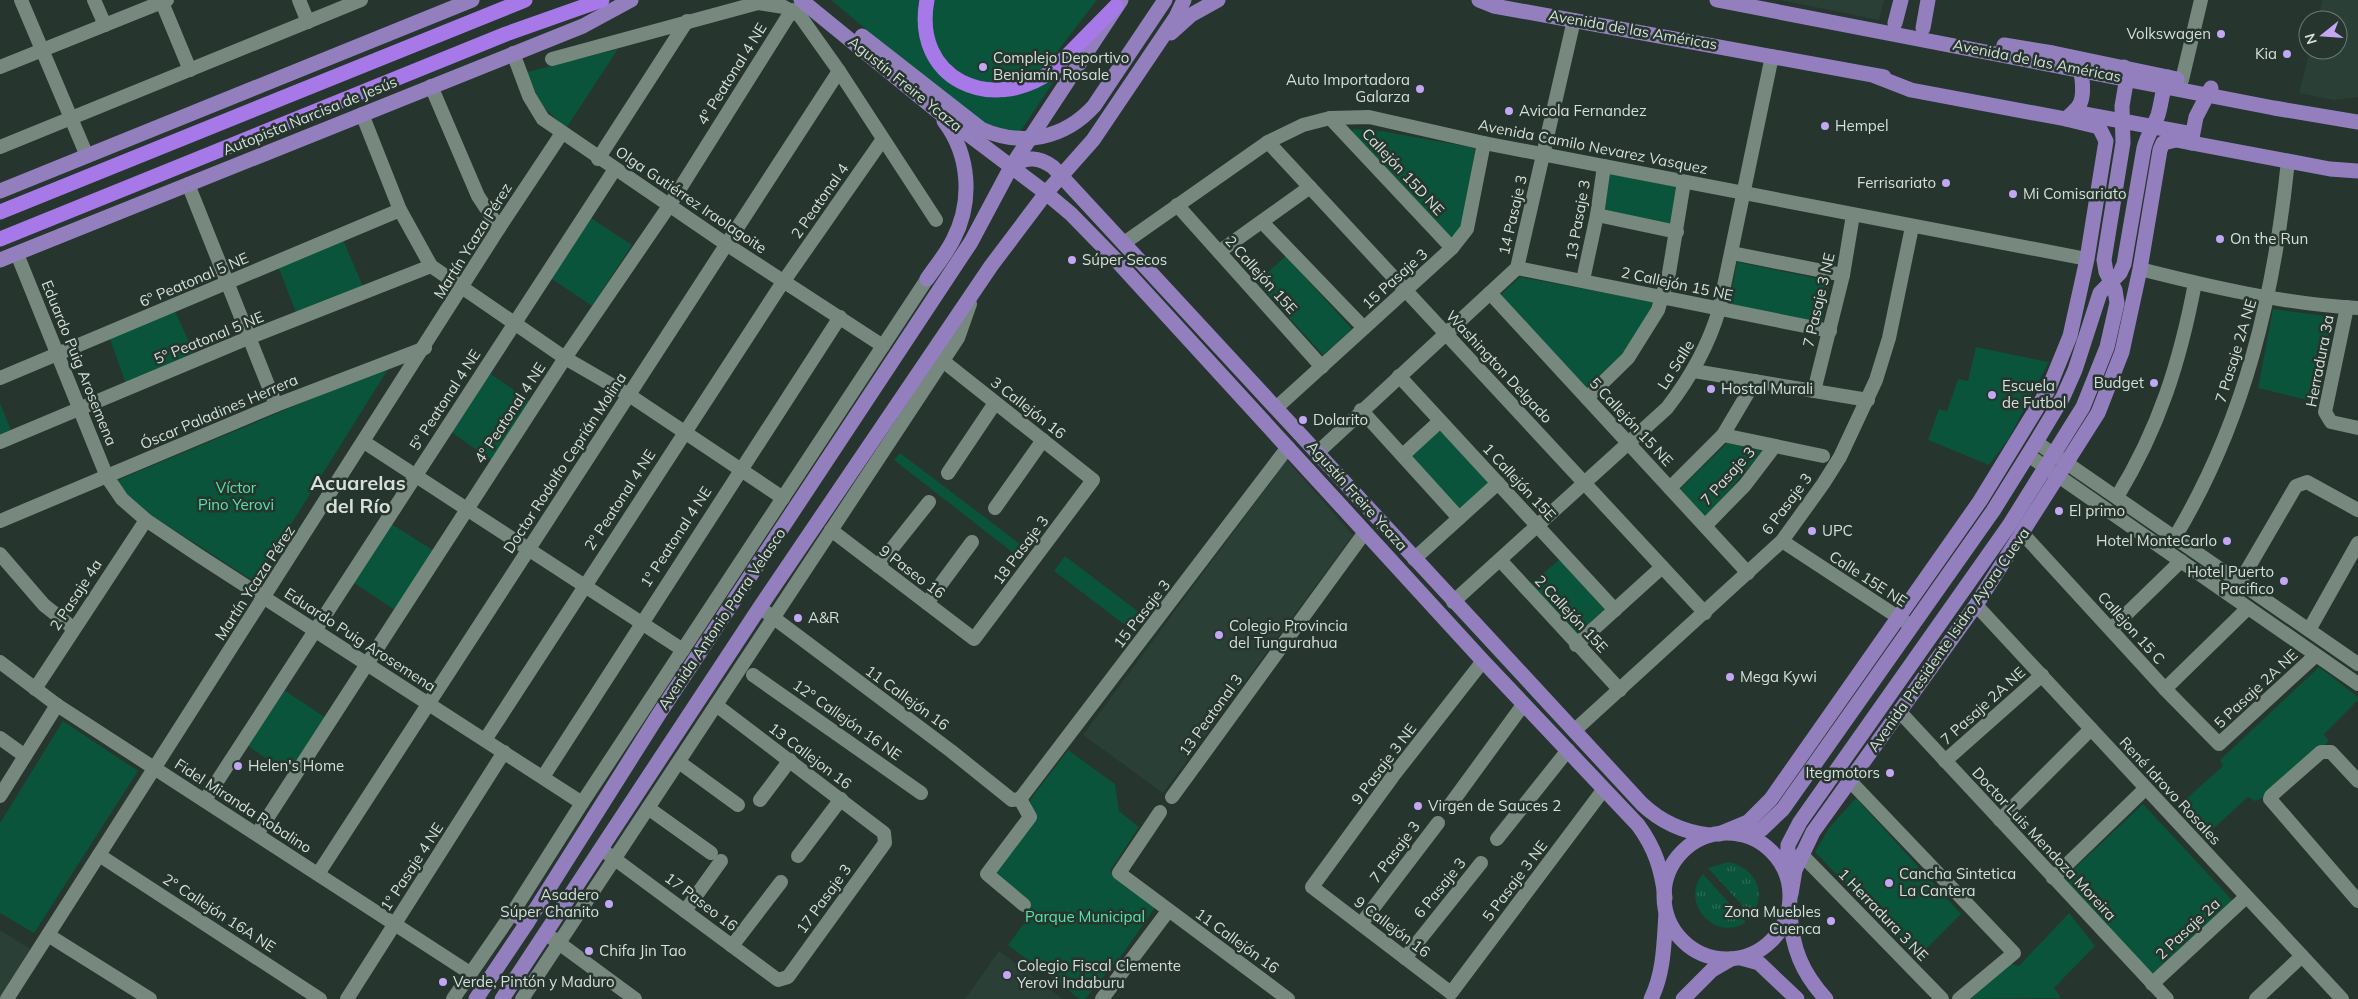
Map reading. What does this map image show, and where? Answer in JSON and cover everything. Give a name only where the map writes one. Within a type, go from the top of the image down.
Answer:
[{"type":"highway","name":"Autopista Narcisa de Jesús","points":[[0,212],[525,0]]},
{"type":"highway","name":"Autopista Narcisa de Jesús","points":[[0,239],[506,34],[602,0]]},
{"type":"highway","points":[[927,0],[926,34],[937,60],[956,79],[968,86],[993,91],[1016,89],[1040,80],[1052,71],[1119,3]]},
{"type":"main road","points":[[0,191],[450,4],[472,0]]},
{"type":"main road","name":"Autopista Narcisa de Jesús","points":[[0,260],[513,52],[583,26],[631,0]]},
{"type":"main road","points":[[809,0],[838,18],[981,129],[1004,138],[1034,139],[1066,129],[1085,116],[1094,106],[1165,0]]},
{"type":"main road","points":[[1149,56],[1184,0]]},
{"type":"main road","points":[[1149,56],[1176,28],[1208,4],[1218,0]]},
{"type":"main road","name":"Avenida de las Américas","points":[[1478,0],[1494,6],[1892,78],[2358,166]]},
{"type":"main road","points":[[1717,0],[1801,15],[1848,16],[1896,28],[1923,28],[2124,67],[2357,118]]},
{"type":"main road","points":[[1896,28],[1901,0]]},
{"type":"main road","points":[[1923,28],[1928,0]]},
{"type":"main road","name":"Avenida Antonio Parra Velasco","points":[[476,999],[527,923],[653,711],[971,242],[1010,167],[1119,3]]},
{"type":"main road","name":"Agustín Freire Ycaza","points":[[796,5],[1046,193],[1071,214],[1116,260],[1483,661],[1648,838],[1660,865],[1665,904]]},
{"type":"main road","name":"Avenida de las Américas","points":[[1896,28],[2274,108],[2357,118]]},
{"type":"main road","name":"Avenida Antonio Parra Velasco","points":[[512,997],[545,933],[760,607],[991,266],[1046,193],[1094,140],[1149,56]]},
{"type":"main road","points":[[2066,119],[2079,107],[2082,97],[2081,70],[2076,58]]},
{"type":"main road","name":"Avenida Presidente Isidro Ayora Cueva","points":[[1787,874],[1788,845],[1800,822],[2010,524],[2083,407],[2106,347],[2117,304],[2104,260],[2122,143],[2122,106],[2126,83],[2124,67]]},
{"type":"main road","name":"Avenida de las Américas","points":[[1875,76],[1911,90],[2094,125],[2105,135],[2106,141],[2087,259]]},
{"type":"main road","points":[[1714,834],[1739,834],[1762,829],[1784,809],[1993,511],[2036,442],[2063,397],[2086,341],[2100,293],[2120,273],[2124,264],[2144,148],[2158,115],[2163,89],[2175,78]]},
{"type":"main road","points":[[2212,87],[2196,117],[2191,143],[2330,170],[2358,171]]},
{"type":"main road","points":[[928,279],[952,241],[964,212],[966,198],[963,157],[957,140],[936,110]]},
{"type":"main road","name":"Avenida Presidente Isidro Ayora Cueva","points":[[1790,900],[1795,870],[1801,854],[1899,711],[1976,605],[2023,534],[2098,413],[2122,352],[2140,269],[2160,150],[2168,140],[2191,143]]},
{"type":"main road","name":"Agustín Freire Ycaza","points":[[1010,167],[1022,160],[1036,158],[1045,161],[1062,175],[1414,559],[1651,813],[1674,826],[1714,834]]},
{"type":"main road","points":[[928,279],[971,242]]},
{"type":"main road","points":[[1651,999],[1658,985],[1661,970],[1667,879],[1675,860],[1688,846],[1748,822],[1771,799],[1980,501],[2048,390],[2070,336],[2087,259]]},
{"type":"main road","points":[[1739,834],[1754,838],[1770,849],[1782,864],[1787,874],[1791,933],[1798,958],[1812,984],[1826,999]]},
{"type":"main road","points":[[1683,999],[1712,970],[1736,958],[1761,950],[1777,935],[1790,900]]},
{"type":"main road","points":[[1665,904],[1674,930],[1688,945],[1709,956],[1736,958],[1759,963],[1796,999]]},
{"type":"main road","points":[[513,912],[527,923]]},
{"type":"street","points":[[21,0],[87,156]]},
{"type":"street","points":[[94,0],[105,25]]},
{"type":"street","points":[[299,0],[308,22]]},
{"type":"street","points":[[0,147],[361,0]]},
{"type":"street","points":[[2175,78],[2201,0]]},
{"type":"street","points":[[0,67],[163,1],[190,70]]},
{"type":"street","points":[[552,58],[758,3],[796,5],[800,16],[839,71],[936,220]]},
{"type":"street","name":"4º Peatonal 4 NE","points":[[257,834],[565,358],[669,206],[796,5]]},
{"type":"street","name":"14 Pasaje 3","points":[[1317,453],[1361,410],[1517,268],[1574,20]]},
{"type":"street","points":[[598,159],[687,21]]},
{"type":"street","name":"Olga Gutiérrez Iraolagoite","points":[[513,52],[529,96],[543,119],[598,159],[883,346]]},
{"type":"street","name":"La Salle","points":[[1454,602],[1667,408],[1694,371],[1712,336],[1719,310],[1772,56]]},
{"type":"street","name":"Doctor Rodolfo Ceprián Molina","points":[[318,874],[839,71]]},
{"type":"street","points":[[431,86],[478,196],[499,228]]},
{"type":"street","points":[[362,114],[400,210],[431,266],[565,358],[629,394],[783,498]]},
{"type":"street","name":"Avenida Camilo Nevarez Vasquez","points":[[1124,243],[1268,142],[1302,125],[1330,118],[1369,117],[1544,155],[2087,259]]},
{"type":"street","name":"Callejón 15D NE","points":[[1330,118],[1452,248]]},
{"type":"street","name":"Martín Ycaza Pérez","points":[[7,999],[425,348],[499,228],[562,133]]},
{"type":"street","name":"2 Peatonal 4","points":[[784,281],[883,140]]},
{"type":"street","name":"Washington Delgado","points":[[1268,142],[1705,613]]},
{"type":"street","name":"15 Pasaje 3","points":[[1276,408],[1452,248],[1467,229],[1484,143]]},
{"type":"street","name":"7 Pasaje 2A NE","points":[[2175,537],[2216,456],[2234,414],[2253,356],[2269,296],[2282,221],[2288,161]]},
{"type":"street","name":"13 Pasaje 3","points":[[1583,280],[1597,215],[1604,166]]},
{"type":"street","name":"5º Peatonal 4 NE","points":[[205,800],[615,169]]},
{"type":"street","points":[[1587,398],[1628,358],[1658,310],[1669,273],[1684,182]]},
{"type":"street","points":[[188,184],[276,405]]},
{"type":"street","points":[[1219,252],[1310,187]]},
{"type":"street","name":"2 Callejón 15E","points":[[1177,205],[1322,367]]},
{"type":"street","name":"6º Peatonal 5 NE","points":[[0,378],[229,284],[400,210]]},
{"type":"street","points":[[1597,215],[1677,232]]},
{"type":"street","name":"7 Pasaje 3 NE","points":[[1814,391],[1843,275],[1853,215]]},
{"type":"street","points":[[1262,222],[1364,328]]},
{"type":"street","name":"6 Pasaje 3","points":[[1575,730],[1782,542],[1840,457],[1868,400],[1890,338],[1912,227]]},
{"type":"street","points":[[1732,253],[1843,275]]},
{"type":"street","name":"Eduardo Puig Arosemena","points":[[17,254],[107,477],[122,499],[146,520],[264,598],[582,803]]},
{"type":"street","name":"5º Peatonal 5 NE","points":[[0,442],[248,338],[431,266]]},
{"type":"street","name":"Avenida Antonio Parra Velasco","points":[[512,997],[559,943],[943,361],[958,338],[972,298],[991,266]]},
{"type":"street","name":"2 Callejón 15 NE","points":[[1517,268],[1830,331]]},
{"type":"street","points":[[2140,269],[2195,283],[2353,308]]},
{"type":"street","name":"Avenida Antonio Parra Velasco","points":[[453,999],[513,912],[582,803],[653,711],[683,650],[928,279]]},
{"type":"street","name":"2º Peatonal 4 NE","points":[[485,740],[684,431],[784,281]]},
{"type":"street","points":[[2117,497],[2145,447],[2168,394],[2184,339],[2195,283]]},
{"type":"street","name":"5 Callejón 15 NE","points":[[1490,293],[1748,573]]},
{"type":"street","name":"Herradura 3a","points":[[2353,308],[2325,412],[2331,422],[2358,428]]},
{"type":"street","name":"1º Peatonal 4 NE","points":[[543,777],[739,469],[840,316]]},
{"type":"street","name":"Óscar Paladines Herrera","points":[[0,521],[276,405],[425,348]]},
{"type":"street","name":"3 Callejón 16","points":[[943,361],[1093,480]]},
{"type":"street","points":[[1694,371],[1868,400]]},
{"type":"street","name":"1 Callejón 15E","points":[[1399,376],[1615,610]]},
{"type":"street","points":[[1670,488],[1723,435],[1755,381]]},
{"type":"street","points":[[948,472],[995,403]]},
{"type":"street","points":[[1361,410],[1459,518]]},
{"type":"street","points":[[1403,455],[1440,421]]},
{"type":"street","points":[[1723,435],[1822,456]]},
{"type":"street","points":[[995,508],[1042,440]]},
{"type":"street","points":[[364,442],[683,650]]},
{"type":"street","points":[[2036,442],[2068,462],[2358,664]]},
{"type":"street","name":"15 Pasaje 3","points":[[1020,799],[1288,447]]},
{"type":"street","name":"7 Pasaje 3","points":[[1705,526],[1745,485],[1774,447]]},
{"type":"street","points":[[2028,455],[2358,684]]},
{"type":"street","name":"18 Pasaje 3","points":[[974,639],[1093,480]]},
{"type":"street","points":[[2240,582],[2296,486],[2307,482],[2358,510]]},
{"type":"street","points":[[1414,559],[1498,483]]},
{"type":"street","points":[[878,566],[929,502]]},
{"type":"street","name":"2 Pasaje 4a","points":[[35,689],[73,628],[146,520]]},
{"type":"street","name":"9 Paseo 16","points":[[831,530],[974,639]]},
{"type":"street","name":"13 Peatonal 3","points":[[1172,797],[1365,532]]},
{"type":"street","name":"Callejon 15 C","points":[[2023,534],[2217,743]]},
{"type":"street","points":[[926,603],[972,542]]},
{"type":"street","name":"Calle 15E NE","points":[[1782,542],[1912,627]]},
{"type":"street","points":[[2309,630],[2358,543]]},
{"type":"street","points":[[0,554],[44,605],[73,628]]},
{"type":"street","name":"2 Callejón 15E","points":[[1500,560],[1576,645],[1620,690]]},
{"type":"street","points":[[2111,629],[2181,561]]},
{"type":"street","points":[[1576,645],[1662,567]]},
{"type":"street","name":"René Idrovo Rosales","points":[[1976,605],[2342,999]]},
{"type":"street","name":"11 Callejón 16","points":[[760,607],[951,751],[1012,800],[1020,799]]},
{"type":"street","points":[[2165,689],[2248,608]]},
{"type":"street","name":"5 Pasaje 2A NE","points":[[2217,743],[2222,742],[2316,655]]},
{"type":"street","name":"9 Pasaje 3 NE","points":[[1312,887],[1393,776],[1483,661]]},
{"type":"street","name":"Fidel Miranda Robalino","points":[[0,662],[35,689],[470,973]]},
{"type":"street","name":"12° Callejón 16 NE","points":[[754,674],[921,793]]},
{"type":"street","name":"7 Pasaje 2A NE","points":[[1945,761],[2042,675]]},
{"type":"street","points":[[0,796],[58,704]]},
{"type":"street","points":[[1450,805],[1523,704]]},
{"type":"street","name":"13 Callejon 16","points":[[716,705],[884,833]]},
{"type":"street","name":"Doctor Luis Mendoza Moreira","points":[[1899,711],[2167,999]]},
{"type":"street","points":[[2000,820],[2091,729]]},
{"type":"street","points":[[0,738],[25,756]]},
{"type":"street","points":[[1497,839],[1568,750]]},
{"type":"street","points":[[2358,781],[2326,750],[2321,752],[2270,799],[2358,901]]},
{"type":"street","name":"1º Pasaje 4 NE","points":[[347,999],[504,752]]},
{"type":"street","points":[[760,800],[790,760]]},
{"type":"street","points":[[679,762],[738,806]]},
{"type":"street","points":[[1850,781],[2014,953],[1959,999]]},
{"type":"street","name":"5 Pasaje 3 NE","points":[[1452,993],[1604,789]]},
{"type":"street","points":[[2053,878],[2145,789]]},
{"type":"street","points":[[798,856],[841,799]]},
{"type":"street","points":[[1020,799],[1030,816],[987,874],[1024,905]]},
{"type":"street","points":[[648,808],[716,857],[685,911]]},
{"type":"street","name":"11 Callejón 16","points":[[1160,812],[1119,873],[1168,912],[1288,999]]},
{"type":"street","name":"7 Pasaje 3","points":[[1361,924],[1438,823]]},
{"type":"street","name":"17 Pasaje 3","points":[[782,980],[788,977],[878,854],[885,843],[884,833]]},
{"type":"street","name":"17 Paseo 16","points":[[600,848],[775,978],[782,980]]},
{"type":"street","name":"1 Herradura 3 NE","points":[[1801,854],[1942,999]]},
{"type":"street","name":"2° Callejón 16A NE","points":[[100,855],[320,999]]},
{"type":"street","name":"6 Pasaje 3","points":[[1405,958],[1481,863]]},
{"type":"street","points":[[732,946],[780,882]]},
{"type":"street","name":"9 Callejón 16","points":[[1312,887],[1452,993]]},
{"type":"street","name":"2 Pasaje 2a","points":[[2152,984],[2246,897]]},
{"type":"street","points":[[1102,999],[1168,912]]},
{"type":"street","points":[[545,933],[635,999]]},
{"type":"street","points":[[48,935],[150,999]]},
{"type":"street","points":[[2256,999],[2302,956]]},
{"type":"shaded area","points":[[1780,0],[1884,0],[1879,20]]},
{"type":"shaded area","points":[[2322,0],[2358,0],[2358,97],[2334,100],[2299,93],[2307,60],[2348,60],[2348,10],[2320,10]]},
{"type":"shaded area","name":"Colegio Provincia del Tungurahua","points":[[1287,460],[1353,535],[1163,793],[1083,735]]},
{"type":"shaded area","points":[[0,930],[30,949],[0,998]]},
{"type":"shaded area","name":"Colegio Fiscal Clemente Yerovi Indaburu","points":[[999,951],[1063,999],[965,999]]},
{"type":"green space","name":"Complejo Deportivo Benjamín Rosale","points":[[831,0],[1097,0],[1053,57],[1056,78],[1018,135],[1003,133],[970,116]]},
{"type":"green space","points":[[618,49],[567,127],[546,110],[534,90],[527,72]]},
{"type":"green space","points":[[1353,129],[1381,131],[1475,148],[1464,223],[1451,238],[1352,133]]},
{"type":"green space","points":[[1609,173],[1678,187],[1671,225],[1604,210]]},
{"type":"green space","points":[[588,216],[632,245],[592,306],[549,277]]},
{"type":"green space","points":[[342,237],[364,289],[297,315],[277,264]]},
{"type":"green space","points":[[1286,256],[1352,329],[1323,355],[1257,282]]},
{"type":"green space","points":[[1737,262],[1830,281],[1822,323],[1729,305]]},
{"type":"green space","points":[[1520,277],[1654,302],[1627,349],[1586,389],[1499,296]]},
{"type":"green space","points":[[174,309],[195,355],[126,384],[109,336]]},
{"type":"green space","points":[[2273,309],[2333,317],[2315,402],[2258,388]]},
{"type":"green space","name":"Escuela de Futbol","points":[[1976,347],[2049,362],[2008,440],[1989,465],[1928,440],[1939,409],[1947,411],[1958,379],[1968,381]]},
{"type":"green space","name":"Víctor Pino Yerovi","points":[[390,366],[255,582],[125,498],[118,480]]},
{"type":"green space","points":[[488,372],[530,401],[492,461],[450,431]]},
{"type":"green space","points":[[0,403],[11,430],[0,434]]},
{"type":"green space","points":[[1439,428],[1490,482],[1461,510],[1410,455]]},
{"type":"green space","points":[[1727,443],[1763,451],[1705,518],[1679,490]]},
{"type":"green space","points":[[900,453],[1028,550],[1021,559],[894,460]]},
{"type":"green space","points":[[390,523],[434,551],[395,610],[351,581]]},
{"type":"green space","points":[[1065,556],[1140,613],[1129,628],[1054,571]]},
{"type":"green space","points":[[1560,559],[1605,610],[1576,637],[1531,584]]},
{"type":"green space","points":[[2319,667],[2358,697],[2358,700],[2324,734],[2329,741],[2265,797],[2255,801],[2248,797],[2203,838],[2177,807],[2223,766],[2220,760]]},
{"type":"green space","points":[[281,688],[326,718],[289,775],[244,743]]},
{"type":"green space","points":[[63,721],[138,771],[34,933],[0,913],[0,823]]},
{"type":"green space","name":"Parque Municipal","points":[[1068,750],[1115,784],[1119,811],[1139,827],[1110,871],[1156,906],[1124,952],[1085,999],[1080,999],[1008,945],[1034,910],[993,876],[1035,818],[1030,800]]},
{"type":"green space","name":"Cancha Sintetica La Cantera","points":[[1856,798],[1961,914],[1917,958],[1815,852],[1829,828]]},
{"type":"green space","points":[[2143,804],[2233,901],[2153,976],[2063,879]]},
{"type":"green space","points":[[1728,862],[1746,870],[1756,882],[1759,898],[1752,916],[1708,868]]},
{"type":"green space","points":[[1703,874],[1746,922],[1734,927],[1723,927],[1712,923],[1704,916],[1698,907],[1695,896],[1697,885]]},
{"type":"green space","points":[[2069,913],[2095,946],[2054,988],[2061,998],[1971,999],[2008,963],[2019,966]]},
{"type":"place","name":"Volkswagen","points":[[2221,34]]},
{"type":"place","name":"Kia","points":[[2287,54]]},
{"type":"place","name":"Complejo Deportivo Benjamín Rosale","points":[[983,67]]},
{"type":"place","name":"Auto Importadora Galarza","points":[[1420,89]]},
{"type":"place","name":"Avicola Fernandez","points":[[1509,111]]},
{"type":"place","name":"Hempel","points":[[1825,126]]},
{"type":"place","name":"Ferrisariato","points":[[1946,183]]},
{"type":"place","name":"Mi Comisariato","points":[[2013,194]]},
{"type":"place","name":"On the Run","points":[[2220,239]]},
{"type":"place","name":"Súper Secos","points":[[1072,260]]},
{"type":"place","name":"Budget","points":[[2154,383]]},
{"type":"place","name":"Hostal Murali","points":[[1711,389]]},
{"type":"place","name":"Escuela de Futbol","points":[[1992,395]]},
{"type":"place","name":"Dolarito","points":[[1303,420]]},
{"type":"place","name":"El primo","points":[[2059,511]]},
{"type":"place","name":"UPC","points":[[1812,531]]},
{"type":"place","name":"Hotel MonteCarlo","points":[[2227,541]]},
{"type":"place","name":"Hotel Puerto Pacifico","points":[[2284,581]]},
{"type":"place","name":"A&R","points":[[798,618]]},
{"type":"place","name":"Colegio Provincia del Tungurahua","points":[[1219,635]]},
{"type":"place","name":"Mega Kywi","points":[[1730,677]]},
{"type":"place","name":"Helen's Home","points":[[238,766]]},
{"type":"place","name":"Itegmotors","points":[[1890,773]]},
{"type":"place","name":"Virgen de Sauces 2","points":[[1418,806]]},
{"type":"place","name":"Cancha Sintetica La Cantera","points":[[1889,883]]},
{"type":"place","name":"Asadero Súper Chanito","points":[[609,904]]},
{"type":"place","name":"Zona Muebles Cuenca","points":[[1831,921]]},
{"type":"place","name":"Chifa Jin Tao","points":[[589,951]]},
{"type":"place","name":"Colegio Fiscal Clemente Yerovi Indaburu","points":[[1007,975]]},
{"type":"place","name":"Verde, Pintón y Maduro","points":[[443,982]]},
{"type":"district","name":"Acuarelas del Río","points":[[358,494]]}]
